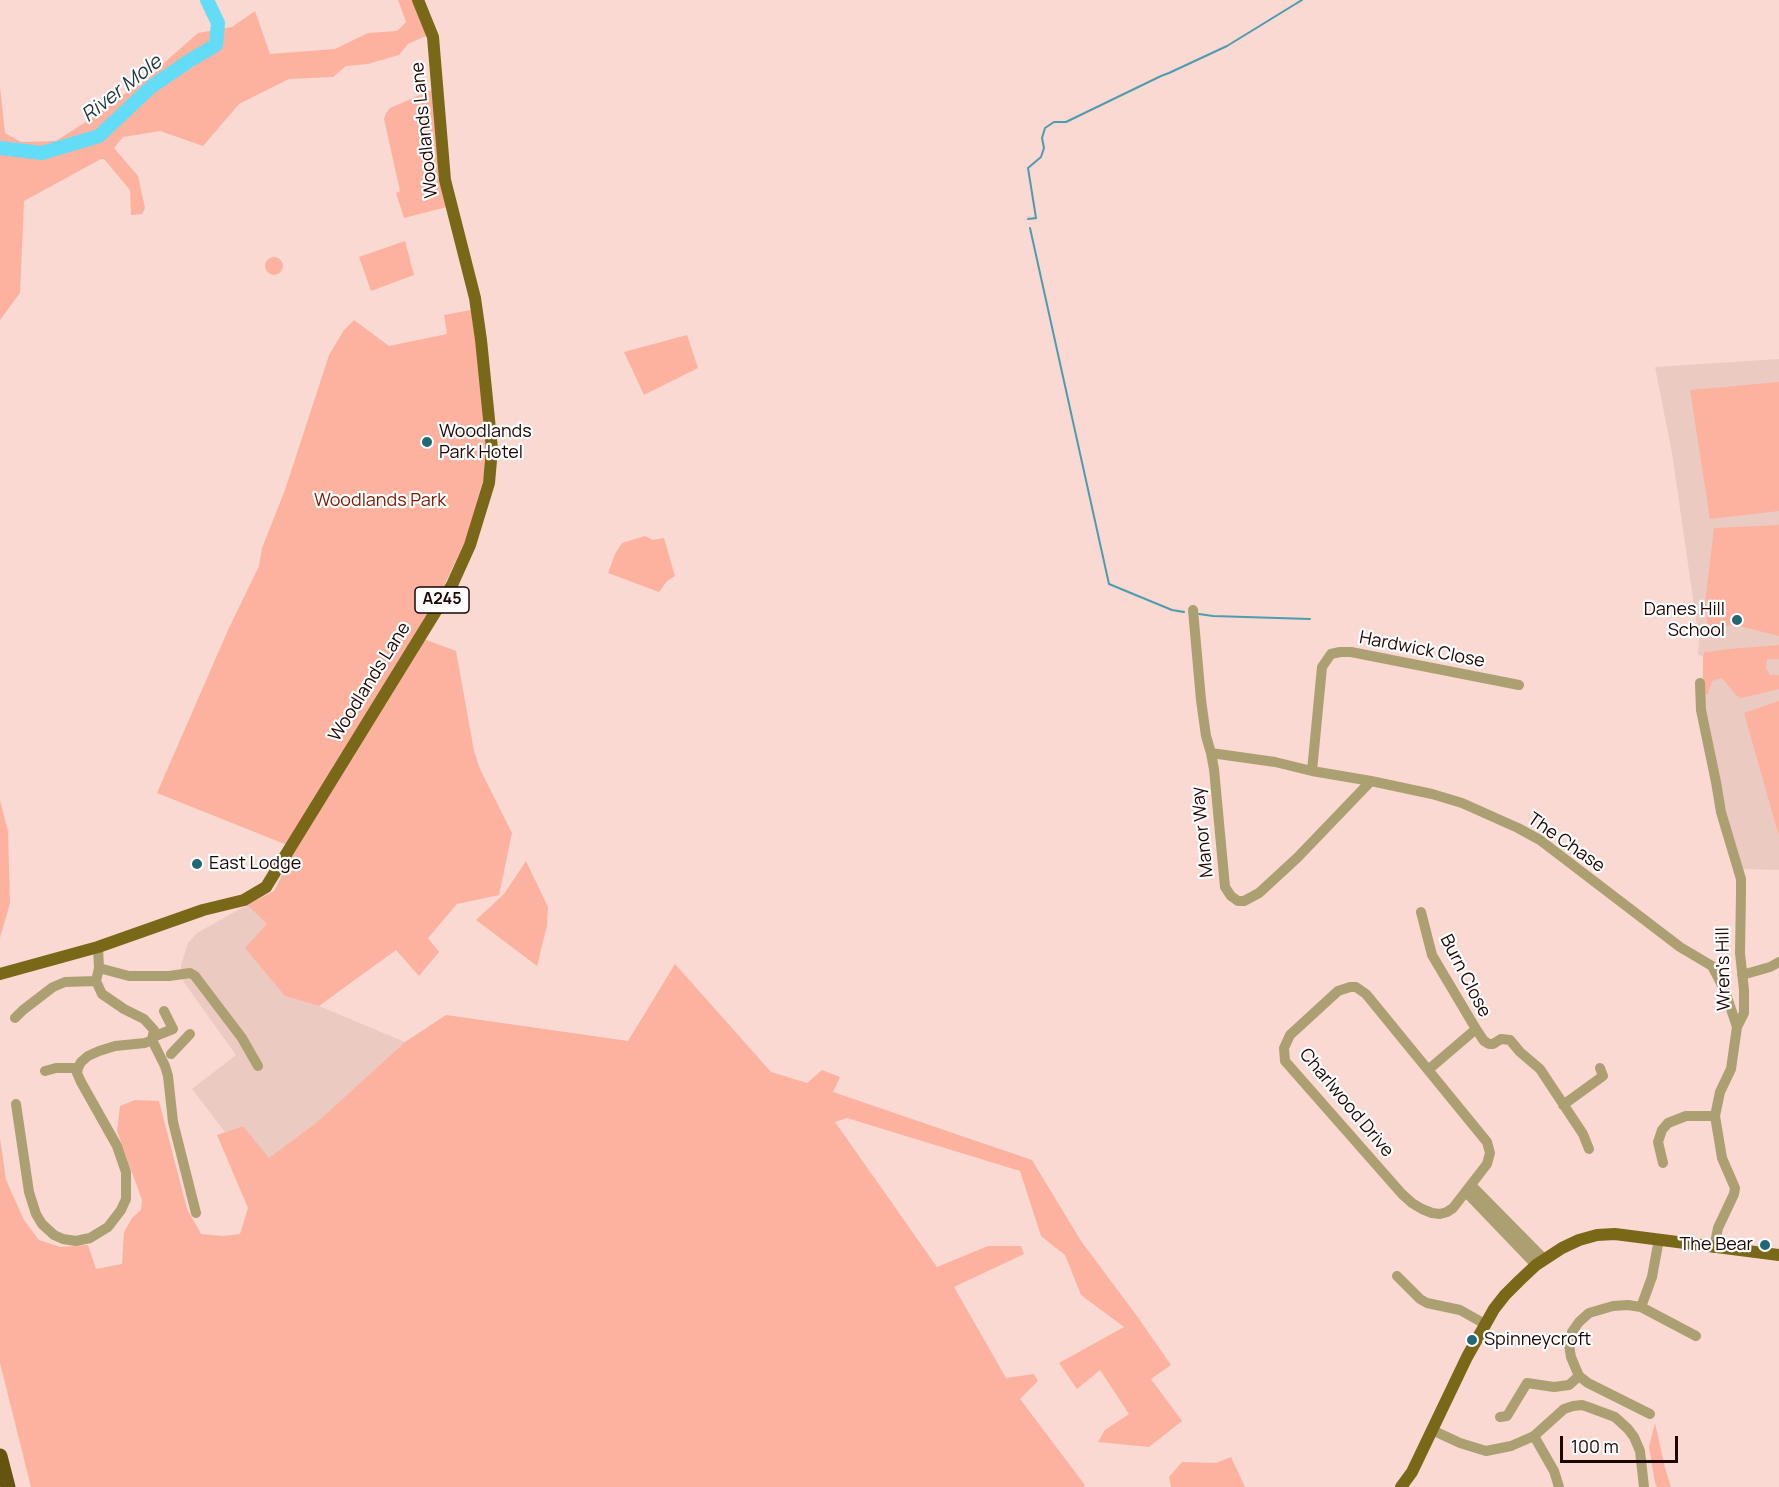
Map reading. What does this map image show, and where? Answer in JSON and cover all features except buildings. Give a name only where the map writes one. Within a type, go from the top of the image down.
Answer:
[{"type":"highway","points":[[0,1456],[8,1487]]},
{"type":"main road","name":"Woodlands Lane","points":[[0,974],[98,946],[203,910],[244,900],[266,887],[452,585],[470,545],[489,483],[492,449],[475,298],[445,180],[433,37],[418,0]]},
{"type":"main road","points":[[1401,1487],[1412,1472],[1485,1324],[1505,1295],[1540,1262],[1579,1240],[1597,1235],[1625,1235],[1779,1255]]},
{"type":"street","name":"Manor Way","points":[[1193,610],[1201,700],[1211,753],[1225,887],[1231,896],[1238,901],[1245,901],[1274,881],[1371,781]]},
{"type":"street","name":"Hardwick Close","points":[[1312,771],[1322,667],[1331,654],[1351,652],[1519,685]]},
{"type":"street","name":"Wren's Hill","points":[[1700,683],[1701,710],[1721,812],[1741,879],[1740,953],[1744,990],[1744,1013],[1737,1027],[1733,1062],[1720,1092],[1715,1116],[1722,1158],[1735,1188],[1718,1228],[1714,1248]]},
{"type":"street","name":"The Chase","points":[[1211,753],[1275,762],[1371,781],[1462,802],[1496,817],[1540,840],[1680,947],[1712,966],[1725,991],[1737,1027]]},
{"type":"street","name":"Burn Close","points":[[1421,912],[1432,955],[1476,1029],[1428,1070]]},
{"type":"street","points":[[98,946],[99,968],[96,981],[102,994],[144,1019],[154,1030],[152,1038],[168,1076],[173,1122],[196,1213]]},
{"type":"street","points":[[1742,975],[1779,962]]},
{"type":"street","points":[[99,968],[129,976],[169,976],[190,973],[195,976],[242,1038],[258,1066]]},
{"type":"street","points":[[15,1018],[53,987],[65,982],[96,981]]},
{"type":"street","name":"Charlwood Drive","points":[[1356,987],[1365,994],[1487,1142],[1490,1159],[1469,1189],[1453,1208],[1440,1214],[1432,1213],[1412,1203],[1288,1066],[1285,1061],[1284,1048],[1290,1035],[1338,991],[1356,987]]},
{"type":"street","points":[[164,1011],[173,1029],[188,1040],[171,1054]]},
{"type":"street","points":[[16,1104],[29,1192],[36,1214],[42,1224],[54,1235],[63,1239],[76,1241],[90,1238],[108,1227],[121,1210],[126,1199],[127,1185],[126,1173],[117,1146],[81,1082],[77,1073],[78,1068],[88,1056],[99,1051],[115,1046],[145,1043],[173,1029]]},
{"type":"street","points":[[1476,1029],[1484,1041],[1489,1044],[1501,1039],[1510,1040],[1540,1069],[1583,1134],[1589,1149]]},
{"type":"street","points":[[45,1071],[56,1068],[78,1068]]},
{"type":"street","points":[[1563,1105],[1603,1077],[1600,1068]]},
{"type":"street","points":[[1663,1163],[1658,1142],[1662,1130],[1668,1123],[1686,1116],[1715,1116]]},
{"type":"street","points":[[1469,1189],[1540,1262]]},
{"type":"street","points":[[1641,1307],[1652,1277],[1659,1239]]},
{"type":"street","points":[[1397,1276],[1420,1299],[1460,1310],[1485,1324]]},
{"type":"street","points":[[1650,1414],[1588,1383],[1579,1376],[1570,1357],[1569,1345],[1572,1332],[1589,1313],[1613,1306],[1628,1305],[1641,1307],[1696,1336]]},
{"type":"street","points":[[1500,1417],[1507,1416],[1527,1383],[1569,1385],[1579,1376]]},
{"type":"street","points":[[1432,1430],[1460,1443],[1486,1451],[1511,1446],[1534,1436],[1564,1409],[1582,1405],[1607,1413],[1621,1422],[1634,1437],[1640,1451],[1644,1487]]},
{"type":"street","points":[[1534,1436],[1554,1471],[1559,1487]]},
{"type":"shaded area","name":"Danes Hill School","points":[[1779,359],[1779,870],[1743,869],[1724,804],[1702,705],[1703,656],[1698,655],[1699,640],[1672,453],[1655,367]]},
{"type":"shaded area","points":[[247,905],[267,924],[285,996],[319,1006],[405,1042],[316,1123],[269,1159],[243,1126],[225,1132],[192,1089],[236,1055],[183,981],[181,965],[188,943],[197,933]]},
{"type":"green space","points":[[398,0],[412,0],[428,35],[408,44],[399,55],[368,64],[346,66],[333,77],[289,79],[239,104],[203,146],[160,131],[123,137],[114,148],[138,176],[145,208],[142,214],[131,215],[130,190],[104,159],[24,201],[20,293],[0,320],[0,87],[5,133],[21,142],[56,141],[148,77],[198,33],[232,27],[255,11],[270,54],[335,49],[368,33],[397,31],[406,22]]},
{"type":"green space","points":[[434,89],[447,207],[404,218],[396,193],[400,191],[384,119],[390,108]]},
{"type":"green space","points":[[405,241],[414,275],[371,291],[359,257]]},
{"type":"green space","points":[[274,257],[280,260],[283,266],[280,272],[274,275],[268,272],[265,266],[268,260]]},
{"type":"green space","name":"Woodlands Park","points":[[471,310],[482,392],[487,454],[484,477],[467,537],[442,590],[287,845],[157,793],[228,630],[259,566],[262,548],[285,490],[329,355],[344,330],[354,320],[389,346],[447,334],[444,315]]},
{"type":"green space","points":[[687,335],[698,368],[644,395],[624,352]]},
{"type":"green space","points":[[1779,382],[1779,511],[1710,519],[1690,390]]},
{"type":"green space","points":[[1779,525],[1779,636],[1739,626],[1708,625],[1705,604],[1714,528]]},
{"type":"green space","points":[[645,536],[653,540],[664,538],[675,576],[667,581],[659,592],[608,573],[622,543]]},
{"type":"green space","points":[[424,639],[456,651],[474,751],[480,769],[512,833],[499,895],[457,904],[428,938],[439,952],[419,976],[396,950],[319,1006],[285,996],[245,948],[267,924],[247,905],[274,891],[294,852]]},
{"type":"green space","points":[[1779,645],[1779,659],[1767,659],[1766,668],[1770,675],[1779,675],[1779,689],[1741,698],[1722,678],[1712,681],[1708,694],[1703,694],[1705,651]]},
{"type":"green space","points":[[1779,701],[1779,836],[1744,713]]},
{"type":"green space","points":[[0,800],[8,832],[10,903],[0,938]]},
{"type":"green space","points":[[526,861],[548,907],[547,926],[537,966],[476,920],[504,894]]},
{"type":"green space","points":[[675,964],[771,1072],[807,1083],[822,1070],[840,1077],[833,1092],[1032,1160],[1081,1241],[1171,1365],[1151,1379],[1182,1421],[1149,1447],[1098,1442],[1105,1430],[1129,1414],[1100,1370],[1077,1389],[1059,1363],[1124,1327],[1081,1295],[1065,1255],[1041,1236],[1020,1171],[847,1118],[835,1122],[937,1267],[988,1246],[1021,1246],[1024,1254],[954,1287],[1006,1378],[1034,1374],[1038,1381],[1020,1399],[1085,1485],[1083,1487],[31,1487],[0,1363],[0,1138],[6,1180],[24,1220],[39,1240],[60,1247],[88,1245],[96,1269],[122,1264],[124,1232],[132,1218],[141,1210],[142,1200],[117,1131],[120,1106],[135,1100],[159,1101],[187,1209],[201,1234],[223,1236],[240,1234],[248,1208],[217,1135],[243,1126],[269,1158],[316,1123],[405,1042],[446,1015],[628,1041]]},
{"type":"green space","points":[[1655,1423],[1671,1487],[1657,1487],[1655,1483],[1649,1447]]},
{"type":"green space","points":[[1231,1457],[1245,1487],[1171,1487],[1169,1477],[1182,1462],[1216,1463]]},
{"type":"waterway","name":"River Mole","points":[[0,148],[42,153],[99,136],[151,87],[216,45],[218,23],[207,0]]},
{"type":"waterway","points":[[1028,219],[1036,218],[1028,168],[1041,157],[1045,128],[1054,122],[1066,122],[1227,46],[1302,0]]},
{"type":"waterway","points":[[1030,228],[1109,584],[1172,610],[1184,612]]},
{"type":"waterway","points":[[1199,614],[1310,619]]},
{"type":"place","name":"Woodlands Park Hotel","points":[[427,442]]},
{"type":"place","name":"Danes Hill School","points":[[1737,620]]},
{"type":"place","name":"East Lodge","points":[[197,864]]},
{"type":"place","name":"The Bear","points":[[1765,1245]]},
{"type":"place","name":"Spinneycroft","points":[[1472,1340]]}]
